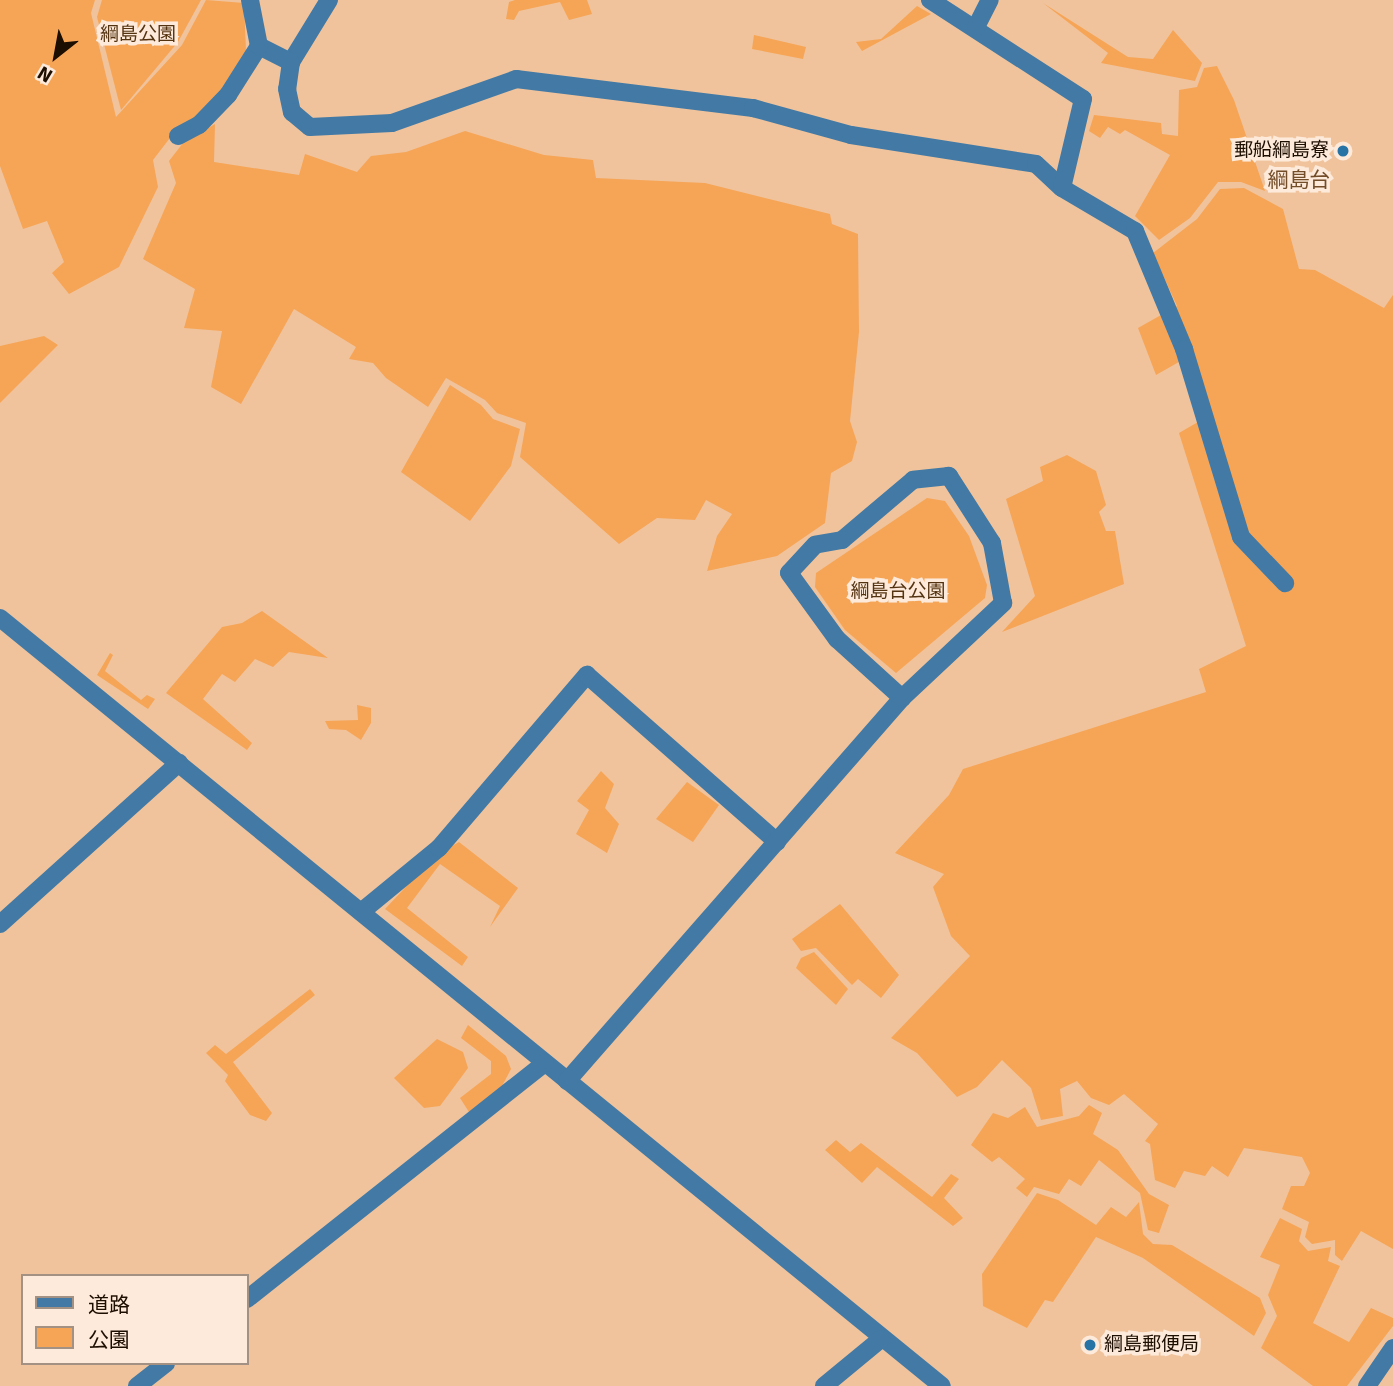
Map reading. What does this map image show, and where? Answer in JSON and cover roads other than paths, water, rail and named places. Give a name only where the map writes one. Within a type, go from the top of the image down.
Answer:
[{"type":"street","points":[[178,136],[199,125],[228,95],[259,46],[250,0]]},
{"type":"street","points":[[329,0],[292,62],[287,89],[292,113],[310,127],[392,123],[516,79],[753,108],[851,135],[1036,164],[1062,188],[1135,231],[1184,349],[1241,537],[1285,583]]},
{"type":"street","points":[[930,0],[976,27],[1083,99],[1062,188]]},
{"type":"street","points":[[976,27],[990,0]]},
{"type":"street","points":[[259,46],[292,62]]},
{"type":"street","points":[[567,1081],[902,698],[1003,603],[992,542],[949,476],[913,481],[842,540],[815,545],[789,573],[837,639],[902,698]]},
{"type":"street","points":[[0,618],[881,1339],[942,1386]]},
{"type":"street","points":[[361,912],[439,848],[587,675],[777,842]]},
{"type":"street","points":[[0,924],[179,763]]},
{"type":"street","points":[[248,1298],[545,1063]]},
{"type":"street","points":[[824,1386],[881,1339]]},
{"type":"street","points":[[1367,1386],[1393,1348]]},
{"type":"street","points":[[137,1386],[163,1365]]},
{"type":"place","name":"郵船綱島寮","points":[[1343,151]]},
{"type":"place","name":"綱島郵便局","points":[[1090,1345]]},
{"type":"district","name":"綱島台","points":[[1299,180]]},
{"type":"park label","name":"綱島公園","points":[[138,35]]},
{"type":"park label","name":"綱島台公園","points":[[898,592]]}]
